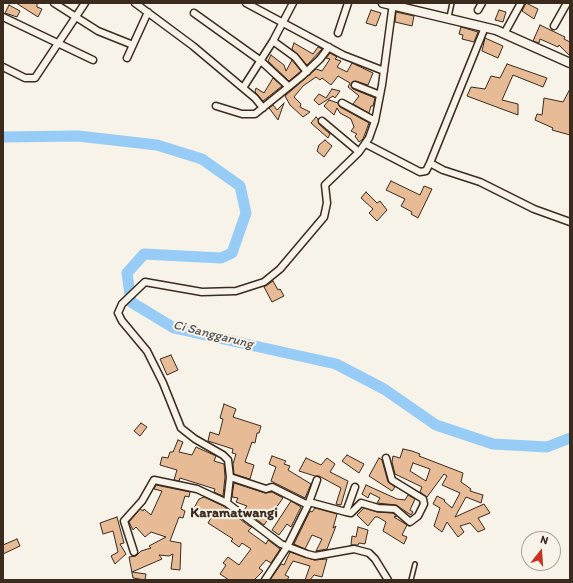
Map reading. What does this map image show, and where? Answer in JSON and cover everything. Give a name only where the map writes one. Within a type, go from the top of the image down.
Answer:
[{"type":"main road","points":[[383,3],[485,27],[570,63]]},
{"type":"street","points":[[54,3],[98,31],[133,45]]},
{"type":"street","points":[[3,67],[24,78],[32,79],[44,67],[58,43],[86,3]]},
{"type":"street","points":[[135,3],[144,5],[148,12],[193,46],[255,98],[263,108]]},
{"type":"street","points":[[246,3],[330,48],[384,71]]},
{"type":"street","points":[[243,88],[273,41],[293,3]]},
{"type":"street","points":[[338,33],[348,3]]},
{"type":"street","points":[[478,10],[482,3]]},
{"type":"street","points":[[504,34],[521,3]]},
{"type":"street","points":[[554,26],[567,3]]},
{"type":"street","points":[[227,503],[230,477],[229,463],[226,457],[195,439],[181,428],[163,383],[147,351],[118,313],[122,304],[145,282],[202,292],[228,292],[246,288],[269,279],[280,270],[319,224],[327,206],[325,185],[366,144],[375,121],[380,95],[392,4]]},
{"type":"street","points":[[127,58],[148,12]]},
{"type":"street","points":[[194,13],[261,61],[288,86]]},
{"type":"street","points":[[3,18],[92,60]]},
{"type":"street","points":[[366,144],[420,172],[426,171],[485,27]]},
{"type":"street","points":[[273,41],[295,57],[307,72]]},
{"type":"street","points":[[216,106],[247,114],[255,114],[307,72],[330,48]]},
{"type":"street","points":[[355,85],[380,95]]},
{"type":"street","points":[[342,103],[375,121]]},
{"type":"street","points":[[322,121],[359,152]]},
{"type":"street","points":[[430,163],[443,170],[480,182],[534,209],[570,222]]},
{"type":"street","points":[[230,477],[266,490],[272,487],[309,504],[351,513],[361,503],[378,508],[395,509],[410,522],[418,516],[424,504],[423,499],[392,480],[386,458]]},
{"type":"street","points":[[134,552],[124,521],[142,500],[154,480],[197,489],[227,503],[287,547],[315,556],[349,550],[364,550],[375,559],[388,580]]},
{"type":"street","points":[[265,580],[287,547],[309,504],[317,480]]},
{"type":"street","points":[[346,512],[355,487]]},
{"type":"lane","points":[[449,19],[452,3]]},
{"type":"lane","points":[[411,580],[415,564]]},
{"type":"building","points":[[16,3],[37,3],[37,7],[42,9],[38,17]]},
{"type":"building","points":[[526,3],[538,9],[534,19],[522,11]]},
{"type":"building","points":[[9,5],[20,11],[17,17],[5,13]]},
{"type":"building","points":[[371,10],[381,13],[376,26],[366,23]]},
{"type":"building","points":[[499,10],[506,12],[503,22],[495,20]]},
{"type":"building","points":[[396,12],[414,16],[412,26],[395,22]]},
{"type":"building","points":[[540,25],[565,37],[564,39],[570,42],[570,56],[559,45],[558,47],[540,39],[539,43],[533,41]]},
{"type":"building","points":[[461,27],[478,32],[474,42],[462,39],[463,35],[459,34]]},
{"type":"building","points":[[485,38],[503,46],[498,58],[482,51]]},
{"type":"building","points":[[294,43],[313,54],[318,47],[322,49],[307,65],[292,49]]},
{"type":"building","points":[[330,53],[337,57],[335,59],[341,61],[337,67],[347,72],[352,63],[373,73],[368,85],[355,81],[351,85],[353,89],[375,98],[369,113],[353,104],[359,96],[348,87],[350,83],[338,76],[331,85],[322,78],[320,80],[316,77],[303,86],[294,97],[301,104],[300,107],[310,112],[303,117],[290,105],[285,96],[316,69],[322,71],[330,59],[326,58]]},
{"type":"building","points":[[271,55],[284,65],[286,71],[292,60],[301,71],[289,81],[268,61]]},
{"type":"building","points":[[507,64],[547,78],[543,87],[513,75],[502,100],[518,104],[518,115],[467,96],[471,87],[485,89],[491,76],[500,78]]},
{"type":"building","points":[[273,78],[282,86],[263,101],[255,92],[256,88],[264,93]]},
{"type":"building","points":[[332,89],[340,91],[335,98],[333,96],[319,105],[314,100],[319,94],[326,98]]},
{"type":"building","points":[[570,89],[570,135],[552,130],[553,128],[535,120],[537,114],[542,115],[544,98],[563,102]]},
{"type":"building","points":[[329,100],[338,103],[340,107],[369,123],[363,139],[359,142],[355,136],[357,134],[351,131],[354,127],[351,119],[340,113],[337,108],[334,115],[324,106]]},
{"type":"building","points":[[284,103],[278,120],[269,108],[273,105],[277,110]]},
{"type":"building","points":[[316,117],[319,124],[330,134],[328,138],[311,123]]},
{"type":"building","points":[[325,140],[332,146],[324,157],[317,151],[319,145]]},
{"type":"building","points":[[391,181],[420,195],[424,186],[432,189],[418,218],[411,214],[412,212],[401,206],[405,199],[386,190]]},
{"type":"building","points":[[366,192],[377,203],[380,201],[387,210],[377,221],[369,213],[373,209],[361,198]]},
{"type":"building","points":[[273,281],[278,290],[280,289],[284,296],[272,302],[264,287]]},
{"type":"building","points":[[171,355],[178,370],[167,375],[160,359]]},
{"type":"building","points":[[224,404],[236,409],[233,417],[261,426],[259,433],[257,433],[255,443],[252,442],[245,462],[254,465],[250,479],[234,474],[233,464],[236,454],[232,453],[233,449],[208,441],[210,432],[219,435],[223,419],[220,418]]},
{"type":"building","points":[[141,423],[147,427],[140,436],[134,431]]},
{"type":"building","points":[[178,440],[183,442],[179,452],[192,455],[196,447],[216,456],[214,461],[224,464],[225,477],[223,496],[214,492],[215,489],[180,478],[179,481],[174,480],[177,470],[160,465],[162,457],[168,458],[170,452],[173,452]]},
{"type":"building","points":[[403,449],[412,451],[420,454],[419,456],[463,473],[461,482],[471,489],[470,491],[483,495],[481,503],[466,497],[455,517],[484,504],[490,513],[478,518],[485,529],[478,532],[470,523],[460,526],[464,532],[458,537],[447,522],[442,532],[434,526],[440,508],[433,504],[437,496],[445,500],[444,501],[452,508],[460,493],[442,485],[447,476],[444,474],[427,497],[420,492],[422,487],[395,474],[392,462],[393,456],[400,458]],"holes":[[[413,463],[430,469],[426,481],[410,471]]]},
{"type":"building","points":[[347,455],[364,464],[359,473],[342,461]]},
{"type":"building","points":[[272,456],[286,461],[284,464],[290,466],[288,470],[311,484],[305,498],[271,481],[276,467],[269,464]]},
{"type":"building","points":[[306,458],[321,465],[327,458],[335,464],[330,472],[348,481],[341,505],[336,504],[341,488],[319,476],[299,471]]},
{"type":"building","points":[[379,458],[382,460],[388,482],[395,487],[392,491],[369,476]]},
{"type":"building","points":[[234,483],[265,493],[272,492],[283,498],[264,525],[244,510],[247,506],[236,502],[238,498],[232,497]]},
{"type":"building","points":[[156,485],[190,492],[189,497],[185,496],[181,509],[185,511],[183,518],[179,517],[170,541],[181,543],[180,570],[171,569],[173,554],[169,556],[159,555],[162,559],[132,572],[146,574],[145,580],[133,578],[129,557],[136,556],[141,551],[151,548],[149,546],[166,537],[151,532],[145,537],[136,527],[133,530],[129,522],[140,509],[143,511],[144,509],[151,515],[162,491],[154,489]]},
{"type":"building","points":[[366,485],[397,499],[405,500],[408,495],[415,499],[410,510],[413,512],[411,515],[396,505],[377,503],[380,498],[370,493],[368,498],[362,494]]},
{"type":"building","points":[[204,497],[223,506],[252,527],[248,531],[266,544],[268,540],[280,549],[271,563],[266,560],[259,568],[263,571],[254,580],[229,580],[220,574],[226,565],[223,563],[228,557],[239,565],[251,549],[242,543],[239,547],[231,541],[233,539],[208,523],[211,518],[194,508],[199,499]]},
{"type":"building","points":[[291,501],[301,507],[291,527],[287,524],[279,535],[272,530]]},
{"type":"building","points":[[315,508],[337,514],[333,528],[336,526],[327,549],[316,551],[322,539],[312,535],[305,549],[294,544],[310,511],[312,512]]},
{"type":"building","points":[[364,508],[377,512],[393,513],[397,516],[394,517],[407,525],[402,535],[407,537],[404,544],[383,531],[386,522],[378,517],[375,517],[368,526],[357,515]]},
{"type":"building","points":[[117,517],[124,543],[120,544],[126,554],[115,564],[111,556],[118,552],[113,531],[103,534],[100,523]]},
{"type":"building","points":[[358,527],[368,530],[365,544],[359,543],[358,545],[351,545],[352,536],[356,537]]},
{"type":"building","points":[[17,539],[20,546],[3,554],[3,545]]},
{"type":"building","points":[[290,552],[314,560],[327,559],[322,577],[314,575],[310,580],[305,580],[310,566],[293,561],[285,575],[289,577],[287,580],[270,580],[281,564],[284,565]]},
{"type":"waterway","name":"Ci Sanggarung","points":[[3,137],[78,136],[157,145],[202,159],[240,186],[246,213],[232,253],[221,258],[144,254],[127,273],[131,302],[174,328],[336,364],[384,389],[436,425],[493,444],[547,447],[570,438]]},
{"type":"district","name":"Karamatwangi","points":[[234,513]]}]
